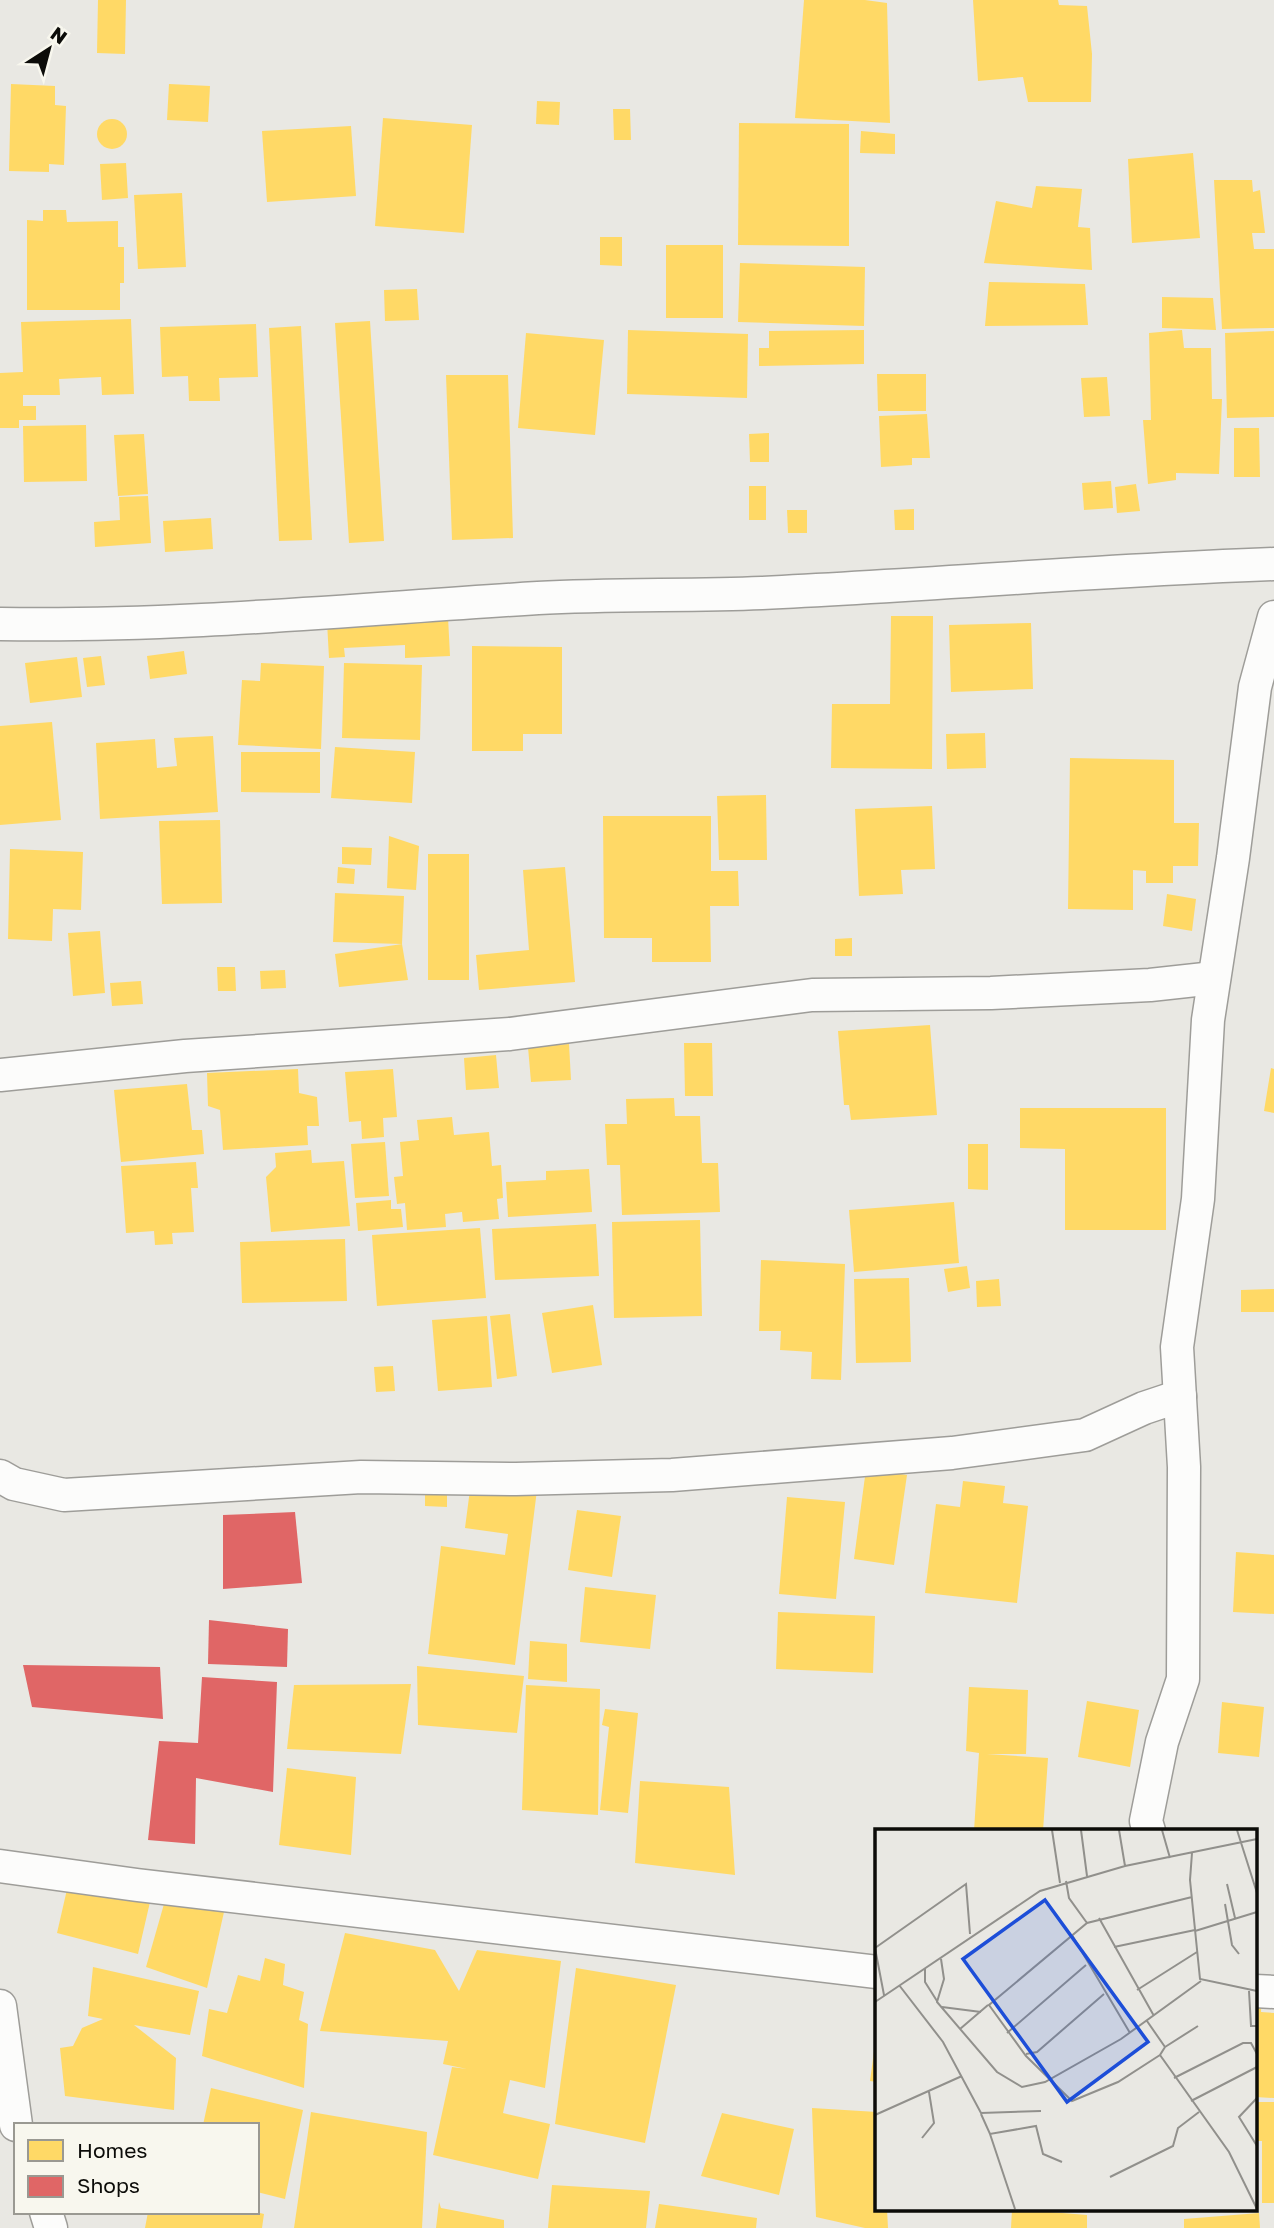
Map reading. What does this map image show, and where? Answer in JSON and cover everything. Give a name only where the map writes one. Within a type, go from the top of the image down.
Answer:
[{"type":"street","points":[[0,624],[203,621],[543,598],[761,593],[1149,568],[1274,564]]},
{"type":"street","points":[[1148,1829],[1146,1821],[1162,1742],[1182,1679],[1184,1467],[1177,1348],[1198,1199],[1208,1020],[1233,858],[1255,687],[1274,617]]},
{"type":"street","points":[[0,1075],[185,1056],[510,1034],[812,995],[1004,992],[1150,985],[1214,978]]},
{"type":"street","points":[[5,1485],[64,1495],[361,1477],[516,1479],[672,1475],[952,1453],[1085,1435],[1144,1408],[1180,1396]]},
{"type":"street","points":[[0,1866],[137,1885],[875,1972]]},
{"type":"street","points":[[1256,1991],[1274,1992]]},
{"type":"street","points":[[0,2006],[16,2123]]},
{"type":"building: Homes","points":[[98,0],[126,0],[125,54],[97,53]]},
{"type":"building: Homes","points":[[804,0],[865,0],[887,3],[890,123],[795,118]]},
{"type":"building: Homes","points":[[973,0],[1058,0],[1059,5],[1087,6],[1092,54],[1091,102],[1028,102],[1023,77],[978,81]]},
{"type":"building: Homes","points":[[11,84],[55,86],[55,105],[66,106],[64,165],[49,164],[49,172],[9,171]]},
{"type":"building: Homes","points":[[169,84],[210,86],[208,122],[167,120]]},
{"type":"building: Homes","points":[[537,101],[560,102],[559,125],[536,124]]},
{"type":"building: Homes","points":[[613,109],[630,109],[631,140],[614,140]]},
{"type":"building: Homes","points":[[383,118],[472,125],[464,233],[375,226]]},
{"type":"building: Homes","points":[[112,119],[123,123],[127,134],[123,145],[112,149],[101,145],[97,134],[101,123]]},
{"type":"building: Homes","points":[[739,123],[849,124],[849,246],[738,245]]},
{"type":"building: Homes","points":[[351,126],[356,196],[267,202],[262,131]]},
{"type":"building: Homes","points":[[861,131],[895,134],[895,154],[860,153]]},
{"type":"building: Homes","points":[[1193,153],[1200,238],[1132,243],[1128,159]]},
{"type":"building: Homes","points":[[126,163],[128,198],[102,200],[100,164]]},
{"type":"building: Homes","points":[[1214,180],[1252,180],[1253,192],[1260,190],[1265,233],[1252,233],[1254,249],[1274,249],[1274,328],[1222,329]]},
{"type":"building: Homes","points":[[1036,186],[1082,189],[1078,227],[1090,228],[1092,270],[984,263],[996,201],[1032,208]]},
{"type":"building: Homes","points":[[182,193],[186,267],[138,269],[134,195]]},
{"type":"building: Homes","points":[[43,210],[66,210],[67,222],[118,221],[118,247],[124,247],[124,283],[120,283],[120,310],[27,310],[27,220],[43,221]]},
{"type":"building: Homes","points":[[600,237],[622,237],[622,266],[600,265]]},
{"type":"building: Homes","points":[[666,245],[723,245],[723,318],[666,318]]},
{"type":"building: Homes","points":[[740,263],[865,267],[864,326],[738,322]]},
{"type":"building: Homes","points":[[989,282],[1085,284],[1088,325],[985,326]]},
{"type":"building: Homes","points":[[417,289],[419,320],[385,321],[384,290]]},
{"type":"building: Homes","points":[[1162,297],[1213,298],[1216,330],[1162,328]]},
{"type":"building: Homes","points":[[131,319],[134,394],[102,395],[101,377],[59,379],[60,395],[23,395],[23,406],[36,406],[36,420],[19,420],[19,428],[0,428],[0,373],[23,372],[21,322]]},
{"type":"building: Homes","points":[[370,321],[384,541],[349,543],[335,323]]},
{"type":"building: Homes","points":[[256,324],[258,377],[219,378],[220,401],[189,401],[188,376],[162,377],[160,327]]},
{"type":"building: Homes","points":[[301,326],[312,540],[279,541],[269,328]]},
{"type":"building: Homes","points":[[628,330],[748,334],[747,398],[627,394]]},
{"type":"building: Homes","points":[[864,330],[864,364],[759,366],[759,348],[769,348],[769,331]]},
{"type":"building: Homes","points":[[1182,330],[1184,348],[1211,348],[1212,399],[1222,399],[1219,474],[1176,473],[1176,480],[1148,484],[1143,420],[1151,420],[1149,333]]},
{"type":"building: Homes","points":[[1274,331],[1274,417],[1227,418],[1225,333]]},
{"type":"building: Homes","points":[[526,333],[604,340],[595,435],[518,428]]},
{"type":"building: Homes","points":[[877,374],[926,374],[926,411],[878,411]]},
{"type":"building: Homes","points":[[446,375],[508,375],[513,538],[452,540]]},
{"type":"building: Homes","points":[[1107,377],[1110,416],[1084,417],[1081,378]]},
{"type":"building: Homes","points":[[927,414],[930,458],[912,458],[912,465],[881,467],[879,416]]},
{"type":"building: Homes","points":[[86,425],[87,481],[24,482],[23,426]]},
{"type":"building: Homes","points":[[1234,428],[1259,428],[1260,477],[1234,477]]},
{"type":"building: Homes","points":[[769,433],[769,462],[750,462],[749,434]]},
{"type":"building: Homes","points":[[144,434],[148,494],[118,496],[114,435]]},
{"type":"building: Homes","points":[[1111,481],[1113,508],[1084,510],[1082,483]]},
{"type":"building: Homes","points":[[1136,484],[1140,511],[1117,513],[1115,487]]},
{"type":"building: Homes","points":[[749,486],[766,486],[766,520],[749,520]]},
{"type":"building: Homes","points":[[148,496],[151,543],[95,547],[94,522],[120,520],[119,497]]},
{"type":"building: Homes","points":[[914,509],[914,530],[895,530],[894,510]]},
{"type":"building: Homes","points":[[787,510],[807,510],[807,533],[788,533]]},
{"type":"building: Homes","points":[[211,518],[213,549],[165,552],[163,521]]},
{"type":"building: Homes","points":[[891,616],[933,616],[932,769],[831,768],[832,704],[890,704]]},
{"type":"building: Homes","points":[[448,617],[450,656],[405,658],[405,645],[344,648],[345,657],[329,658],[327,622]]},
{"type":"building: Homes","points":[[1031,623],[1033,689],[951,692],[949,625]]},
{"type":"building: Homes","points":[[472,646],[562,647],[562,734],[523,734],[523,751],[472,751]]},
{"type":"building: Homes","points":[[184,651],[187,674],[150,679],[147,656]]},
{"type":"building: Homes","points":[[101,656],[105,685],[87,687],[83,658]]},
{"type":"building: Homes","points":[[77,657],[82,697],[30,703],[25,663]]},
{"type":"building: Homes","points":[[261,663],[324,666],[321,749],[238,745],[242,680],[260,681]]},
{"type":"building: Homes","points":[[344,663],[422,665],[420,740],[342,738]]},
{"type":"building: Homes","points":[[52,722],[61,820],[0,825],[0,726]]},
{"type":"building: Homes","points":[[985,733],[986,768],[947,769],[946,734]]},
{"type":"building: Homes","points":[[213,736],[218,812],[100,819],[96,743],[155,739],[157,768],[177,766],[174,738]]},
{"type":"building: Homes","points":[[335,747],[415,752],[412,803],[331,798]]},
{"type":"building: Homes","points":[[241,752],[320,752],[320,793],[241,792]]},
{"type":"building: Homes","points":[[1070,758],[1174,760],[1174,823],[1199,823],[1198,866],[1173,866],[1173,883],[1146,883],[1146,871],[1133,870],[1133,910],[1068,909]]},
{"type":"building: Homes","points":[[766,795],[767,860],[719,860],[717,796]]},
{"type":"building: Homes","points":[[932,806],[935,869],[901,870],[903,894],[859,896],[855,809]]},
{"type":"building: Homes","points":[[603,816],[711,816],[711,871],[738,871],[739,906],[710,906],[711,962],[652,962],[652,938],[604,938]]},
{"type":"building: Homes","points":[[220,820],[222,903],[162,904],[159,821]]},
{"type":"building: Homes","points":[[389,836],[419,846],[416,890],[387,888]]},
{"type":"building: Homes","points":[[342,847],[372,848],[371,865],[342,864]]},
{"type":"building: Homes","points":[[10,849],[83,852],[81,910],[53,909],[52,941],[8,939]]},
{"type":"building: Homes","points":[[428,854],[469,854],[469,980],[428,980]]},
{"type":"building: Homes","points":[[338,867],[355,869],[354,884],[337,883]]},
{"type":"building: Homes","points":[[565,867],[575,982],[479,990],[476,955],[529,950],[523,870]]},
{"type":"building: Homes","points":[[335,893],[404,896],[402,944],[333,942]]},
{"type":"building: Homes","points":[[1167,894],[1196,899],[1192,931],[1163,926]]},
{"type":"building: Homes","points":[[100,931],[105,993],[73,996],[68,933]]},
{"type":"building: Homes","points":[[852,938],[852,956],[835,956],[835,939]]},
{"type":"building: Homes","points":[[402,944],[408,980],[339,987],[335,954]]},
{"type":"building: Homes","points":[[217,967],[235,967],[236,991],[218,991]]},
{"type":"building: Homes","points":[[285,970],[286,988],[261,989],[260,971]]},
{"type":"building: Homes","points":[[141,981],[143,1004],[112,1006],[110,983]]},
{"type":"building: Homes","points":[[930,1025],[937,1115],[851,1120],[849,1105],[844,1105],[838,1031]]},
{"type":"building: Homes","points":[[684,1043],[712,1043],[713,1096],[685,1096]]},
{"type":"building: Homes","points":[[569,1044],[571,1080],[531,1082],[528,1047]]},
{"type":"building: Homes","points":[[496,1055],[499,1088],[466,1090],[464,1058]]},
{"type":"building: Homes","points":[[1271,1068],[1274,1069],[1274,1113],[1264,1111]]},
{"type":"building: Homes","points":[[298,1069],[299,1093],[317,1097],[319,1126],[307,1126],[308,1145],[223,1150],[220,1110],[208,1106],[207,1073]]},
{"type":"building: Homes","points":[[393,1069],[397,1117],[383,1118],[384,1137],[362,1139],[361,1121],[349,1122],[345,1072]]},
{"type":"building: Homes","points":[[187,1084],[192,1130],[202,1130],[204,1154],[121,1162],[114,1090]]},
{"type":"building: Homes","points":[[674,1098],[675,1116],[700,1116],[702,1163],[718,1163],[720,1212],[622,1215],[620,1165],[607,1165],[605,1124],[627,1124],[626,1099]]},
{"type":"building: Homes","points":[[1020,1108],[1166,1108],[1166,1230],[1065,1230],[1065,1149],[1020,1148]]},
{"type":"building: Homes","points":[[452,1117],[454,1135],[489,1132],[492,1166],[501,1165],[503,1198],[497,1199],[499,1219],[463,1222],[462,1212],[445,1214],[446,1227],[407,1230],[405,1203],[397,1204],[394,1177],[403,1176],[400,1142],[419,1140],[417,1120]]},
{"type":"building: Homes","points":[[385,1142],[389,1196],[355,1198],[351,1144]]},
{"type":"building: Homes","points":[[968,1144],[988,1144],[988,1190],[968,1189]]},
{"type":"building: Homes","points":[[311,1150],[312,1163],[344,1161],[350,1226],[271,1232],[266,1177],[276,1167],[275,1153]]},
{"type":"building: Homes","points":[[196,1162],[198,1188],[191,1188],[194,1232],[172,1233],[173,1244],[155,1245],[154,1231],[126,1233],[121,1166]]},
{"type":"building: Homes","points":[[589,1169],[592,1212],[508,1217],[506,1182],[546,1180],[546,1171]]},
{"type":"building: Homes","points":[[391,1200],[391,1209],[401,1209],[403,1227],[358,1231],[356,1203]]},
{"type":"building: Homes","points":[[954,1202],[959,1263],[854,1272],[849,1210]]},
{"type":"building: Homes","points":[[700,1220],[702,1316],[614,1318],[612,1222]]},
{"type":"building: Homes","points":[[596,1224],[599,1276],[495,1280],[492,1229]]},
{"type":"building: Homes","points":[[480,1228],[486,1298],[377,1306],[372,1235]]},
{"type":"building: Homes","points":[[345,1239],[347,1301],[242,1303],[240,1242]]},
{"type":"building: Homes","points":[[761,1260],[845,1264],[841,1380],[811,1379],[812,1352],[780,1350],[781,1331],[759,1331]]},
{"type":"building: Homes","points":[[967,1266],[970,1288],[948,1292],[944,1269]]},
{"type":"building: Homes","points":[[909,1278],[911,1362],[856,1363],[854,1279]]},
{"type":"building: Homes","points":[[999,1279],[1001,1306],[977,1307],[976,1281]]},
{"type":"building: Homes","points":[[1274,1289],[1274,1312],[1241,1312],[1241,1290]]},
{"type":"building: Homes","points":[[593,1305],[602,1365],[552,1373],[542,1313]]},
{"type":"building: Homes","points":[[510,1314],[517,1376],[497,1379],[490,1316]]},
{"type":"building: Homes","points":[[487,1316],[492,1387],[438,1391],[432,1320]]},
{"type":"building: Homes","points":[[393,1366],[395,1391],[376,1392],[374,1367]]},
{"type":"building: Homes","points":[[866,1469],[907,1475],[894,1565],[854,1559]]},
{"type":"building: Homes","points":[[963,1481],[1005,1486],[1003,1503],[1028,1506],[1017,1603],[925,1593],[936,1504],[960,1507]]},
{"type":"building: Homes","points":[[425,1482],[447,1482],[447,1507],[425,1506]]},
{"type":"building: Homes","points":[[471,1482],[537,1490],[515,1665],[428,1654],[441,1546],[505,1555],[508,1534],[465,1528]]},
{"type":"building: Homes","points":[[787,1497],[845,1502],[836,1599],[779,1594]]},
{"type":"building: Homes","points":[[577,1510],[621,1516],[612,1577],[568,1570]]},
{"type":"building: Homes","points":[[1236,1552],[1274,1555],[1274,1614],[1233,1612]]},
{"type":"building: Homes","points":[[585,1587],[656,1595],[650,1649],[580,1642]]},
{"type":"building: Homes","points":[[778,1612],[875,1616],[873,1673],[776,1669]]},
{"type":"building: Homes","points":[[530,1641],[567,1644],[567,1682],[528,1679]]},
{"type":"building: Homes","points":[[417,1666],[524,1676],[517,1733],[418,1725]]},
{"type":"building: Homes","points":[[411,1684],[401,1754],[287,1749],[294,1685]]},
{"type":"building: Homes","points":[[526,1685],[600,1689],[598,1815],[522,1810]]},
{"type":"building: Homes","points":[[969,1687],[1028,1690],[1026,1754],[987,1754],[1048,1758],[1043,1829],[974,1829],[979,1753],[966,1751]]},
{"type":"building: Homes","points":[[1087,1701],[1139,1710],[1130,1767],[1078,1757]]},
{"type":"building: Homes","points":[[1222,1702],[1264,1707],[1259,1757],[1218,1753]]},
{"type":"building: Homes","points":[[605,1709],[638,1713],[628,1813],[600,1810],[609,1727],[602,1725]]},
{"type":"building: Homes","points":[[287,1768],[356,1777],[351,1855],[279,1845]]},
{"type":"building: Homes","points":[[640,1781],[729,1787],[735,1875],[635,1863]]},
{"type":"building: Homes","points":[[68,1885],[150,1902],[138,1954],[57,1933]]},
{"type":"building: Homes","points":[[166,1897],[226,1903],[207,1988],[146,1967]]},
{"type":"building: Homes","points":[[345,1933],[435,1950],[459,1991],[477,1950],[561,1961],[545,2088],[510,2080],[503,2113],[550,2124],[538,2179],[433,2155],[452,2067],[467,2069],[443,2064],[448,2041],[320,2031]]},
{"type":"building: Homes","points":[[265,1958],[285,1964],[283,1985],[304,1992],[299,2020],[308,2024],[304,2088],[202,2056],[209,2009],[227,2013],[238,1975],[260,1981]]},
{"type":"building: Homes","points":[[93,1967],[199,1991],[190,2035],[134,2025],[176,2058],[174,2110],[65,2096],[60,2048],[73,2046],[82,2028],[103,2019],[88,2016]]},
{"type":"building: Homes","points":[[576,1968],[676,1985],[645,2143],[555,2124]]},
{"type":"building: Homes","points":[[1256,1984],[1262,1985],[1261,2012],[1274,2013],[1274,2098],[1256,2097]]},
{"type":"building: Homes","points":[[875,2044],[875,2082],[870,2081]]},
{"type":"building: Homes","points":[[211,2088],[303,2110],[285,2199],[259,2192],[259,2123],[203,2123]]},
{"type":"building: Homes","points":[[1256,2102],[1274,2102],[1274,2203],[1262,2203],[1262,2141],[1256,2141]]},
{"type":"building: Homes","points":[[812,2108],[875,2112],[875,2210],[887,2210],[888,2228],[865,2228],[816,2217]]},
{"type":"building: Homes","points":[[311,2112],[427,2132],[422,2228],[294,2228]]},
{"type":"building: Homes","points":[[722,2113],[794,2129],[779,2195],[701,2176]]},
{"type":"building: Homes","points":[[552,2185],[650,2191],[646,2228],[548,2228]]},
{"type":"building: Homes","points":[[439,2202],[441,2208],[504,2220],[504,2228],[436,2228]]},
{"type":"building: Homes","points":[[659,2204],[757,2218],[756,2228],[655,2228]]},
{"type":"building: Homes","points":[[1012,2210],[1087,2215],[1087,2228],[1011,2228]]},
{"type":"building: Homes","points":[[1259,2213],[1260,2228],[1184,2228],[1184,2219]]},
{"type":"building: Homes","points":[[148,2214],[264,2214],[262,2228],[145,2228]]},
{"type":"building: Shops","points":[[295,1512],[302,1583],[223,1589],[223,1515]]},
{"type":"building: Shops","points":[[209,1620],[288,1629],[287,1667],[208,1664]]},
{"type":"building: Shops","points":[[23,1665],[160,1667],[163,1719],[32,1707]]},
{"type":"building: Shops","points":[[202,1677],[277,1682],[273,1792],[196,1778],[195,1844],[148,1840],[159,1741],[198,1743]]}]
